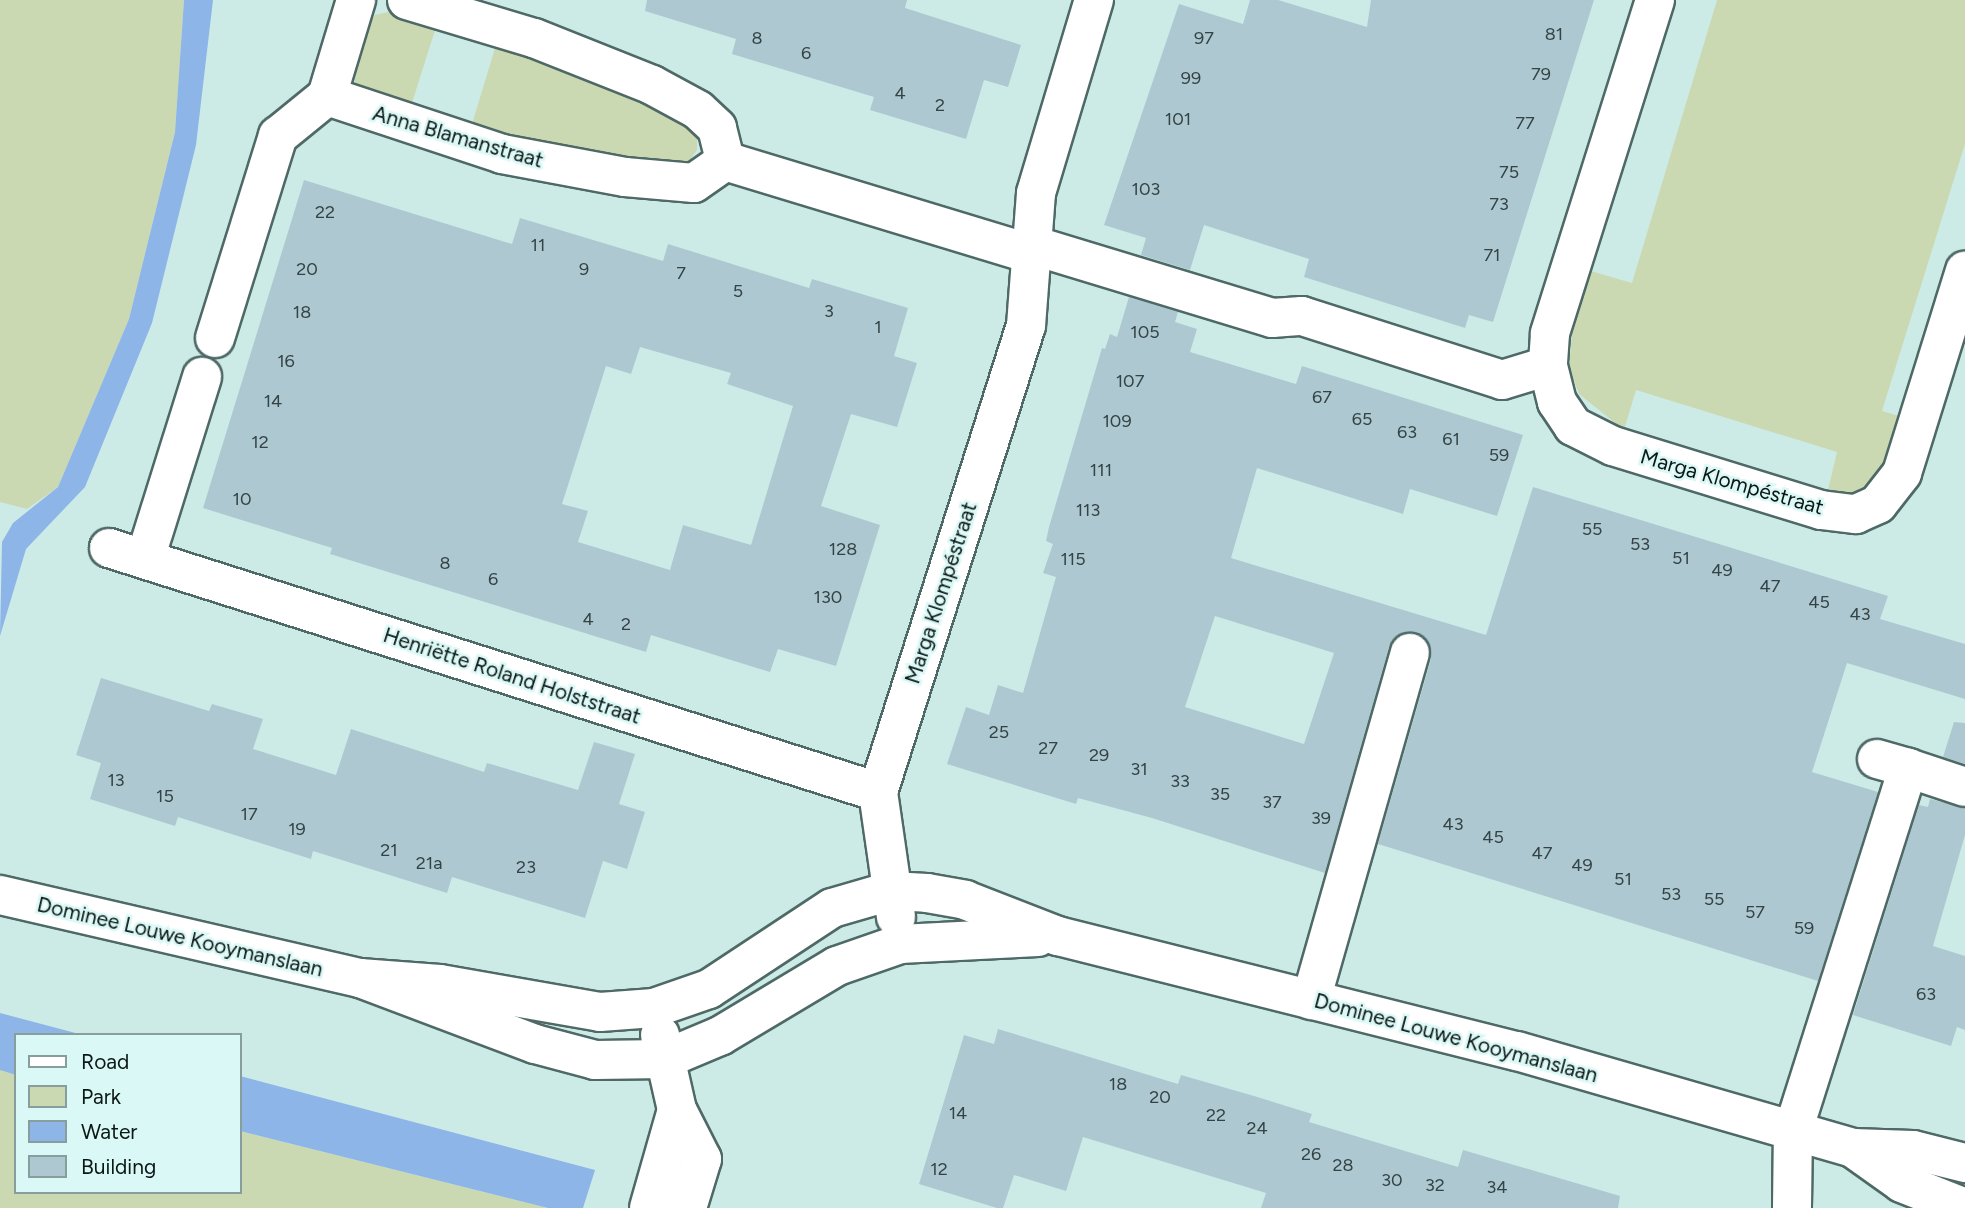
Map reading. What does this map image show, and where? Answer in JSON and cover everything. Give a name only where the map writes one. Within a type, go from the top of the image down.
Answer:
[{"type":"street","points":[[215,338],[278,136],[327,96],[356,0]]},
{"type":"street","points":[[407,0],[534,38],[652,85],[698,110],[717,128],[725,161],[1272,318],[1302,316],[1502,380],[1548,366]]},
{"type":"street","name":"Marga Klompéstraat","points":[[900,943],[878,792],[1026,326],[1036,193],[1094,0]]},
{"type":"street","name":"Marga Klompéstraat","points":[[1655,0],[1550,334],[1548,366],[1557,402],[1573,426],[1613,446],[1821,510],[1856,514],[1878,505],[1902,473],[1965,271]]},
{"type":"street","name":"Anna Blamanstraat","points":[[327,96],[502,153],[625,177],[694,183],[725,161]]},
{"type":"street","points":[[145,559],[202,377]]},
{"type":"street","name":"Henriëtte Roland Holststraat","points":[[109,548],[878,792]]},
{"type":"street","points":[[1311,1000],[1410,653]]},
{"type":"street","points":[[1792,1208],[1793,1131],[1892,763],[1965,787]]},
{"type":"street","name":"Dominee Louwe Kooymanslaan","points":[[360,978],[440,984],[600,1012],[654,1008],[709,989],[832,908],[891,891],[965,900],[1058,936],[1517,1051],[1853,1148],[1913,1150],[1965,1163]]},
{"type":"street","name":"Dominee Louwe Kooymanslaan","points":[[0,895],[360,978],[535,1044],[595,1060],[665,1059],[720,1036],[837,966],[900,943],[1058,936]]},
{"type":"street","points":[[654,1008],[677,1110],[702,1159],[687,1208]]},
{"type":"street","points":[[649,1208],[677,1110]]},
{"type":"street","name":"Dominee Louwe Kooymanslaan","points":[[1853,1148],[1902,1183],[1965,1208]]},
{"type":"green space","points":[[0,0],[184,0],[175,132],[129,319],[58,487],[27,509],[0,502]]},
{"type":"green space","points":[[1717,0],[1965,0],[1965,144],[1882,411],[1899,416],[1880,472],[1864,490],[1847,495],[1827,494],[1837,452],[1636,390],[1624,430],[1579,394],[1569,367],[1572,333],[1591,271],[1632,283]]},
{"type":"green space","points":[[388,12],[436,27],[411,106],[362,90],[355,83],[353,73],[368,25],[375,15]]},
{"type":"green space","points":[[496,45],[576,72],[685,118],[697,130],[697,150],[689,161],[671,166],[511,136],[472,124]]},
{"type":"green space","points":[[0,1070],[14,1074],[14,1194],[242,1194],[242,1132],[548,1208],[0,1208]]},
{"type":"water","points":[[184,0],[213,0],[196,145],[152,323],[85,487],[26,549],[0,636],[2,542],[13,523],[58,487],[129,319],[175,132]]},
{"type":"water","points":[[0,1013],[75,1033],[14,1033],[14,1074],[0,1070]]},
{"type":"water","points":[[242,1077],[595,1170],[583,1208],[548,1208],[242,1132]]},
{"type":"building","points":[[647,0],[907,0],[905,8],[1021,45],[1008,87],[984,80],[966,139],[870,110],[874,97],[732,54],[736,39],[645,11]]},
{"type":"building","points":[[1250,0],[1278,0],[1367,27],[1371,0],[1594,0],[1493,322],[1469,315],[1465,328],[1304,277],[1309,259],[1204,225],[1190,270],[1141,255],[1146,238],[1104,225],[1179,4],[1243,24]]},
{"type":"building","points":[[304,180],[512,244],[520,218],[663,261],[668,244],[809,288],[812,279],[908,308],[894,356],[917,363],[897,427],[851,414],[821,506],[880,525],[836,666],[778,649],[770,672],[651,635],[646,652],[330,554],[332,548],[203,508]],"holes":[[[640,347],[731,373],[727,384],[793,406],[751,545],[683,525],[670,570],[578,542],[588,511],[562,504],[606,366],[631,374]]]},
{"type":"building","points":[[1129,297],[1178,312],[1175,322],[1197,329],[1190,352],[1296,384],[1302,366],[1523,435],[1497,516],[1410,489],[1403,514],[1257,468],[1231,558],[1486,635],[1533,487],[1888,596],[1880,619],[1965,644],[1965,699],[1847,663],[1812,772],[1878,792],[1818,981],[1378,844],[1431,659],[1426,638],[1415,632],[1395,637],[1389,647],[1325,873],[1152,818],[1078,798],[1076,804],[947,764],[966,707],[989,715],[998,685],[1023,693],[1056,577],[1043,573],[1053,544],[1046,541],[1049,527],[1102,348],[1105,349],[1110,334],[1117,337]],"holes":[[[1215,616],[1334,653],[1304,744],[1185,707]]]},
{"type":"building","points":[[101,678],[209,711],[212,704],[263,719],[253,749],[336,775],[351,729],[484,772],[487,763],[578,790],[594,742],[635,754],[619,804],[645,812],[627,869],[603,861],[585,918],[452,877],[447,893],[313,851],[311,859],[178,817],[175,826],[90,799],[101,763],[76,755]]},
{"type":"building","points":[[1954,722],[1965,723],[1965,764],[1943,757]]},
{"type":"building","points":[[1930,799],[1965,808],[1965,835],[1933,946],[1965,956],[1965,1030],[1957,1027],[1951,1046],[1853,1015],[1919,805],[1928,807]]},
{"type":"building","points":[[998,1029],[1178,1084],[1181,1075],[1254,1096],[1312,1114],[1309,1122],[1458,1167],[1463,1150],[1620,1196],[1618,1208],[1261,1208],[1266,1193],[1083,1137],[1066,1191],[1014,1175],[1003,1208],[997,1208],[919,1184],[964,1035],[994,1044]]}]
